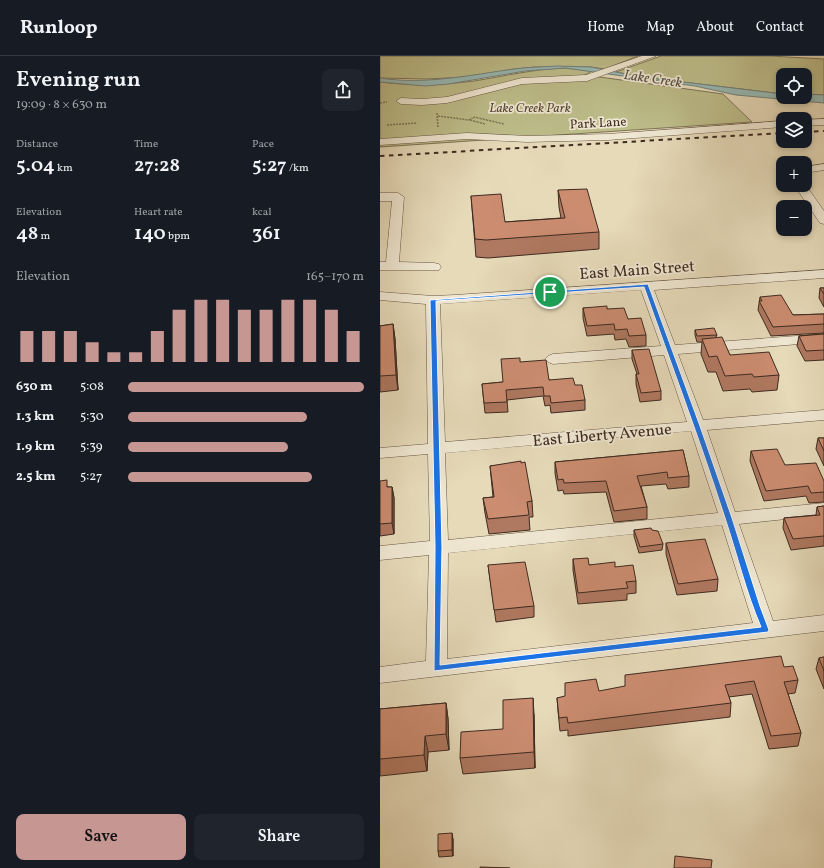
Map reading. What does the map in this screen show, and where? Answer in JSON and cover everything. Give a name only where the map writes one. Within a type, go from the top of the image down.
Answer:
[{"type":"street","points":[[401,101],[422,102],[447,100],[522,81],[594,77],[651,56]]},
{"type":"street","points":[[812,123],[824,122]]},
{"type":"street","name":"Park Lane","points":[[380,142],[415,140],[428,144],[444,146],[527,140],[608,137],[776,125]]},
{"type":"street","points":[[812,169],[824,167]]},
{"type":"street","points":[[805,192],[823,218]]},
{"type":"street","points":[[380,197],[398,196],[386,266],[434,267]]},
{"type":"street","name":"East Main Street","points":[[380,296],[433,300],[824,274]]},
{"type":"street","points":[[646,285],[697,426],[729,518],[756,606],[766,630]]},
{"type":"street","points":[[433,300],[438,448],[439,547],[436,669]]},
{"type":"street","points":[[553,359],[824,338]]},
{"type":"street","name":"East Liberty Avenue","points":[[380,452],[824,415]]},
{"type":"street","points":[[380,553],[824,509]]},
{"type":"street","points":[[380,675],[824,623]]},
{"type":"path","points":[[386,125],[417,124]]},
{"type":"green space","points":[[380,56],[638,56],[605,69],[591,67],[535,67],[467,77],[426,79],[380,78]]},
{"type":"green space","points":[[661,56],[770,56],[824,59],[824,95],[812,94],[812,68],[776,68],[776,93],[641,77],[616,72]]},
{"type":"green space","name":"Lake Creek Park","points":[[565,68],[592,71],[585,75],[723,94],[752,122],[380,147],[380,82],[415,84],[450,83],[474,81],[531,71]]},
{"type":"water","points":[[557,66],[591,67],[641,77],[776,93],[776,99],[736,95],[695,86],[565,68],[525,71],[449,84],[425,86],[380,82],[380,78],[397,80],[431,80],[519,68]]},
{"type":"water","points":[[812,94],[824,95],[824,103],[812,102]]},
{"type":"building","points":[[587,189],[599,232],[486,240],[475,239],[471,196],[501,194],[505,222],[565,218],[558,190]]},
{"type":"building","points":[[820,288],[824,288],[824,294]]},
{"type":"building","points":[[781,295],[793,315],[824,314],[824,324],[773,327],[759,301],[762,301],[760,297]]},
{"type":"building","points":[[607,306],[607,309],[624,308],[628,319],[641,318],[646,335],[629,336],[627,329],[615,330],[614,324],[587,326],[583,308]]},
{"type":"building","points":[[393,324],[396,375],[380,376],[380,326]]},
{"type":"building","points":[[714,328],[717,335],[697,336],[695,330]]},
{"type":"building","points":[[824,334],[824,350],[806,351],[799,336]]},
{"type":"building","points":[[722,337],[730,355],[769,352],[779,375],[754,377],[752,374],[725,376],[717,356],[709,357],[702,339]]},
{"type":"building","points":[[649,349],[661,391],[641,393],[636,374],[639,374],[632,350]]},
{"type":"building","points":[[520,358],[520,362],[546,360],[549,380],[573,378],[575,385],[582,385],[585,400],[551,403],[550,396],[544,396],[543,387],[506,390],[507,402],[484,403],[482,384],[503,382],[501,359]]},
{"type":"building","points":[[818,438],[824,438],[824,451]]},
{"type":"building","points":[[777,449],[785,465],[816,463],[824,481],[824,492],[811,493],[808,486],[766,491],[751,451]]},
{"type":"building","points":[[683,450],[689,476],[668,478],[667,472],[637,476],[647,507],[614,511],[606,481],[564,483],[563,479],[558,480],[555,462]]},
{"type":"building","points":[[521,461],[521,463],[525,462],[532,501],[527,502],[529,515],[488,519],[483,498],[494,497],[490,466]]},
{"type":"building","points":[[387,480],[387,487],[392,487],[392,523],[380,524],[380,481]]},
{"type":"building","points":[[824,506],[824,536],[793,539],[784,518],[820,515],[817,507]]},
{"type":"building","points":[[651,528],[652,530],[658,531],[663,544],[640,547],[634,530]]},
{"type":"building","points":[[705,539],[718,579],[678,584],[666,543]]},
{"type":"building","points":[[588,558],[589,565],[615,562],[615,567],[633,565],[636,581],[626,582],[628,588],[578,593],[573,559]]},
{"type":"building","points":[[525,562],[534,606],[494,610],[488,565]]},
{"type":"building","points":[[781,656],[784,667],[793,666],[798,680],[784,682],[801,733],[771,736],[754,681],[725,685],[731,703],[568,723],[567,717],[559,718],[557,698],[565,696],[565,683],[596,679],[599,691],[625,686],[625,675]]},
{"type":"building","points":[[824,657],[824,671],[819,658]]},
{"type":"building","points":[[533,698],[534,752],[460,758],[461,732],[503,729],[503,700]]},
{"type":"building","points":[[446,703],[446,734],[425,736],[424,755],[380,759],[380,709]]},
{"type":"building","points":[[452,833],[452,850],[438,851],[438,834]]},
{"type":"building","points":[[675,856],[712,860],[711,868],[674,868]]},
{"type":"building","points":[[480,867],[510,868],[480,868]]},
{"type":"railway","points":[[812,132],[824,131]]},
{"type":"railway","points":[[380,156],[776,133]]},
{"type":"route","points":[[646,285],[729,518],[756,606],[766,630],[436,669],[439,547],[438,448],[433,300],[550,292],[646,285]]},
{"type":"water label","name":"Lake Creek","points":[[653,78]]}]
